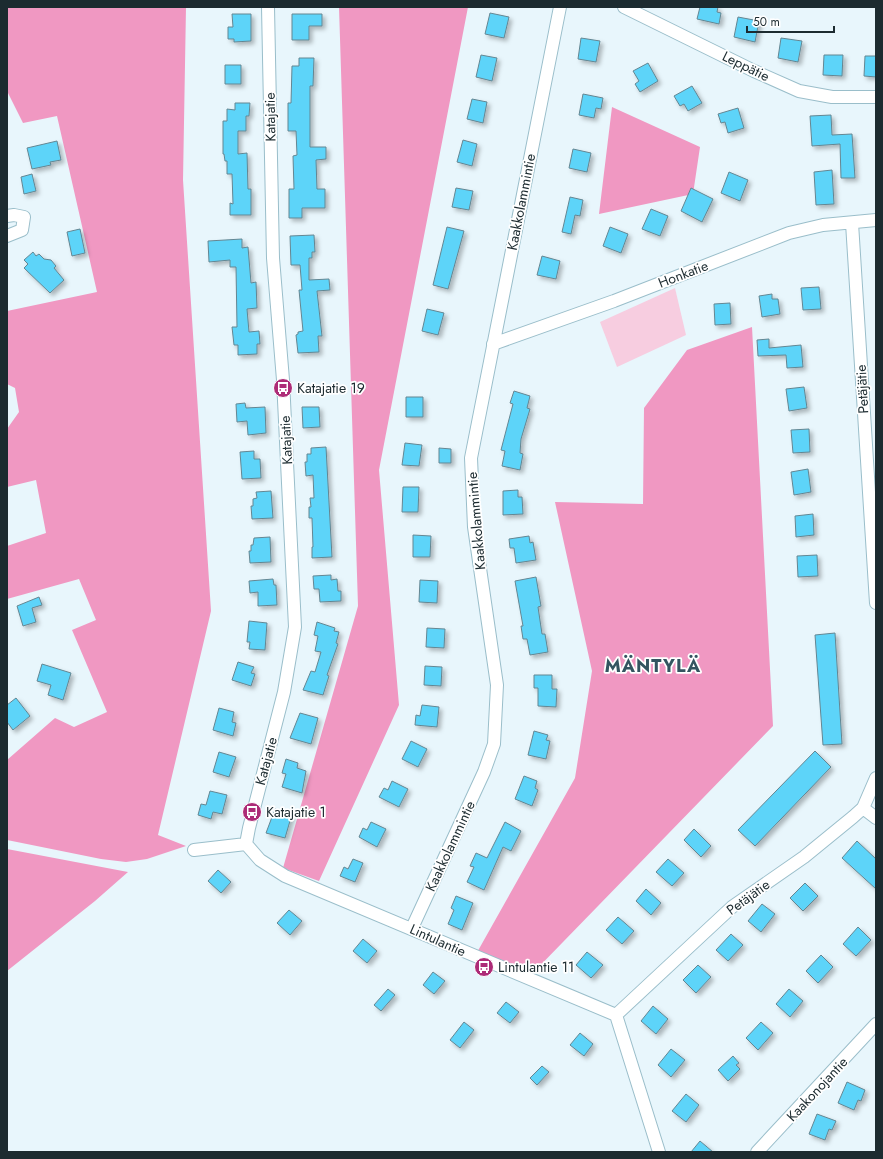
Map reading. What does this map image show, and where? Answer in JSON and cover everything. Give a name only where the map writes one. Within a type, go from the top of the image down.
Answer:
[{"type":"street","name":"Katajatie","points":[[246,844],[248,828],[284,692],[295,627],[283,380],[272,258],[268,7]]},
{"type":"street","name":"Kaakkolammintie","points":[[412,928],[484,772],[494,744],[497,685],[474,527],[471,458],[560,7]]},
{"type":"street","name":"Leppätie","points":[[624,7],[754,71],[799,90],[832,97],[876,97]]},
{"type":"street","points":[[7,216],[14,215],[24,217],[22,230],[7,236]]},
{"type":"street","name":"Honkatie","points":[[493,344],[614,301],[789,233],[823,225],[876,220]]},
{"type":"street","name":"Petäjätie","points":[[852,223],[876,603]]},
{"type":"street","name":"Petäjätie","points":[[616,1015],[732,907],[804,857],[863,808],[876,778]]},
{"type":"street","points":[[863,808],[876,818]]},
{"type":"street","points":[[194,850],[246,844]]},
{"type":"street","name":"Lintulantie","points":[[246,844],[260,860],[285,876],[412,928],[616,1015]]},
{"type":"street","points":[[616,1015],[659,1152]]},
{"type":"street","name":"Kaakonojantie","points":[[757,1152],[876,1024]]},
{"type":"shaded area","points":[[7,7],[186,7],[183,180],[211,611],[158,835],[186,846],[147,859],[126,862],[101,859],[7,840],[7,760],[55,718],[74,727],[107,712],[72,630],[96,620],[79,579],[7,599],[7,546],[46,533],[36,480],[7,487],[7,429],[19,412],[15,388],[7,384],[7,311],[97,292],[57,116],[23,123],[7,91]]},
{"type":"shaded area","points":[[339,7],[468,7],[379,470],[399,705],[319,881],[283,868],[358,606]]},
{"type":"shaded area","points":[[612,107],[700,147],[693,194],[599,214]]},
{"type":"shaded area","points":[[675,288],[686,335],[617,367],[600,322]]},
{"type":"shaded area","points":[[752,327],[773,726],[528,978],[475,956],[575,778],[592,671],[555,502],[643,504],[644,408],[687,350]]},
{"type":"shaded area","points":[[7,849],[128,872],[95,901],[7,971]]},
{"type":"building","points":[[700,7],[718,7],[717,12],[721,13],[719,24],[697,19]]},
{"type":"building","points":[[490,13],[509,17],[504,38],[485,34]]},
{"type":"building","points":[[232,14],[251,14],[251,41],[234,42],[234,39],[228,39],[228,27],[233,27]]},
{"type":"building","points":[[292,14],[322,14],[322,26],[309,26],[309,40],[292,40]]},
{"type":"building","points":[[738,17],[759,21],[755,42],[734,37]]},
{"type":"building","points":[[581,38],[600,41],[596,62],[578,59]]},
{"type":"building","points":[[781,38],[802,41],[798,62],[778,58]]},
{"type":"building","points":[[481,55],[497,58],[492,81],[476,77]]},
{"type":"building","points":[[824,55],[843,55],[842,76],[823,75]]},
{"type":"building","points":[[865,56],[876,56],[876,77],[864,76]]},
{"type":"building","points":[[299,58],[314,58],[313,86],[310,86],[310,147],[326,147],[326,159],[316,160],[317,189],[325,189],[325,208],[302,208],[302,218],[289,218],[289,189],[294,189],[293,156],[297,155],[296,131],[288,131],[288,103],[291,103],[292,66],[299,66]]},
{"type":"building","points":[[648,63],[658,81],[640,92],[635,84],[639,81],[633,71]]},
{"type":"building","points":[[225,65],[241,65],[241,84],[225,84]]},
{"type":"building","points":[[692,86],[702,103],[688,111],[684,104],[680,106],[674,96]]},
{"type":"building","points":[[583,94],[603,98],[601,109],[596,108],[594,118],[579,115]]},
{"type":"building","points":[[472,99],[487,102],[483,123],[467,119]]},
{"type":"building","points":[[235,103],[250,103],[249,116],[246,116],[246,131],[238,131],[238,154],[247,153],[248,189],[251,189],[251,215],[230,215],[230,203],[233,204],[232,174],[227,174],[227,161],[225,161],[223,154],[223,121],[227,121],[227,109],[235,110]]},
{"type":"building","points":[[738,108],[744,128],[728,133],[725,122],[721,123],[718,114]]},
{"type":"building","points":[[831,115],[832,135],[852,134],[855,178],[841,178],[840,144],[812,146],[810,116]]},
{"type":"building","points":[[463,140],[477,144],[472,166],[457,162]]},
{"type":"building","points":[[57,141],[61,160],[50,162],[51,165],[32,169],[27,148]]},
{"type":"building","points":[[573,149],[591,153],[587,172],[569,168]]},
{"type":"building","points":[[832,170],[834,204],[816,205],[814,172]]},
{"type":"building","points":[[729,172],[748,180],[740,201],[721,193]]},
{"type":"building","points":[[32,174],[36,191],[24,194],[21,177]]},
{"type":"building","points":[[456,188],[473,191],[469,210],[452,207]]},
{"type":"building","points":[[691,188],[713,199],[702,222],[681,211]]},
{"type":"building","points":[[570,197],[583,200],[580,216],[575,215],[571,234],[562,232]]},
{"type":"building","points":[[651,209],[668,216],[660,236],[642,229]]},
{"type":"building","points":[[447,227],[464,231],[448,289],[433,285]]},
{"type":"building","points":[[610,227],[628,234],[621,253],[603,246]]},
{"type":"building","points":[[80,229],[85,253],[72,256],[67,232]]},
{"type":"building","points":[[314,235],[315,252],[312,252],[312,258],[309,258],[309,280],[329,279],[330,290],[317,291],[322,336],[318,336],[319,352],[298,353],[296,335],[298,332],[303,331],[299,290],[302,290],[300,265],[291,265],[290,236]]},
{"type":"building","points":[[242,239],[242,248],[248,247],[251,283],[256,282],[257,308],[247,309],[249,332],[259,331],[260,344],[257,344],[257,354],[238,355],[238,345],[234,345],[232,327],[237,327],[236,267],[230,267],[230,260],[209,262],[208,241]]},
{"type":"building","points":[[33,252],[36,256],[39,254],[44,259],[51,260],[56,266],[54,268],[64,280],[50,293],[24,268],[28,264],[24,260]]},
{"type":"building","points":[[542,256],[560,261],[556,279],[537,275]]},
{"type":"building","points":[[819,287],[821,309],[803,310],[801,288]]},
{"type":"building","points":[[772,294],[772,299],[778,299],[780,314],[762,317],[759,296]]},
{"type":"building","points":[[730,303],[731,324],[715,325],[714,304]]},
{"type":"building","points":[[427,309],[444,313],[438,335],[422,331]]},
{"type":"building","points":[[769,339],[769,348],[801,345],[803,367],[787,368],[786,355],[758,356],[757,340]]},
{"type":"building","points":[[804,387],[807,408],[789,411],[786,389]]},
{"type":"building","points":[[514,391],[530,396],[527,408],[530,409],[521,439],[520,453],[523,454],[520,470],[502,466],[505,451],[501,450],[513,404],[510,403]]},
{"type":"building","points":[[406,397],[423,397],[423,417],[406,417]]},
{"type":"building","points":[[245,403],[246,408],[265,407],[266,433],[248,435],[247,421],[237,422],[236,404]]},
{"type":"building","points":[[302,407],[319,407],[320,427],[303,428]]},
{"type":"building","points":[[809,429],[810,452],[793,453],[791,430]]},
{"type":"building","points":[[405,443],[422,445],[419,466],[402,465]]},
{"type":"building","points":[[326,447],[332,557],[312,558],[312,518],[309,518],[309,507],[311,507],[310,498],[314,498],[313,475],[306,476],[305,462],[307,462],[307,454],[311,454],[311,448]]},
{"type":"building","points":[[439,448],[451,449],[451,463],[439,463]]},
{"type":"building","points":[[254,451],[254,459],[260,459],[261,478],[242,479],[240,452]]},
{"type":"building","points":[[808,469],[811,492],[794,495],[791,472]]},
{"type":"building","points":[[403,487],[419,487],[418,512],[402,512]]},
{"type":"building","points":[[518,490],[518,497],[522,497],[523,514],[503,515],[503,491]]},
{"type":"building","points":[[271,491],[273,518],[252,519],[251,506],[253,506],[253,499],[257,498],[256,492]]},
{"type":"building","points":[[813,514],[814,535],[796,537],[795,516]]},
{"type":"building","points":[[413,535],[431,536],[430,557],[413,557]]},
{"type":"building","points":[[529,536],[530,543],[533,542],[536,560],[516,563],[514,548],[510,548],[509,539]]},
{"type":"building","points":[[270,537],[271,562],[250,563],[249,551],[251,551],[251,545],[253,545],[254,538]]},
{"type":"building","points":[[817,555],[818,576],[798,577],[797,556]]},
{"type":"building","points":[[331,575],[331,580],[337,579],[338,591],[341,591],[341,601],[320,602],[319,589],[314,589],[313,576]]},
{"type":"building","points":[[536,577],[541,606],[538,607],[542,634],[545,634],[548,652],[530,655],[527,639],[523,639],[521,626],[523,626],[515,581]]},
{"type":"building","points":[[273,579],[274,585],[276,585],[277,605],[258,606],[258,592],[250,593],[249,581]]},
{"type":"building","points":[[420,580],[438,581],[437,603],[419,602]]},
{"type":"building","points":[[39,597],[42,605],[32,608],[36,622],[23,626],[17,606]]},
{"type":"building","points":[[249,621],[267,623],[265,650],[249,649],[250,642],[247,642]]},
{"type":"building","points":[[317,622],[335,628],[334,631],[339,632],[336,643],[338,644],[327,675],[329,676],[323,695],[303,690],[311,671],[315,672],[321,652],[315,651],[318,636],[314,635]]},
{"type":"building","points":[[427,628],[445,629],[444,648],[426,647]]},
{"type":"building","points":[[835,633],[842,744],[823,745],[815,635]]},
{"type":"building","points":[[238,662],[254,667],[251,673],[255,674],[251,686],[232,680]]},
{"type":"building","points":[[42,664],[71,673],[63,700],[48,695],[51,685],[37,681]]},
{"type":"building","points":[[425,666],[442,667],[441,686],[424,685]]},
{"type":"building","points":[[534,675],[552,675],[552,689],[557,689],[556,707],[538,706],[538,688],[534,688]]},
{"type":"building","points":[[16,698],[30,716],[13,730],[7,722],[7,705]]},
{"type":"building","points":[[422,705],[439,707],[437,727],[415,725],[416,715],[420,716]]},
{"type":"building","points":[[219,708],[234,712],[232,722],[236,723],[233,736],[213,730]]},
{"type":"building","points":[[300,713],[318,718],[311,744],[290,738]]},
{"type":"building","points":[[534,731],[548,735],[546,740],[550,741],[546,759],[528,755]]},
{"type":"building","points":[[411,741],[427,749],[418,767],[402,759]]},
{"type":"building","points":[[815,751],[831,767],[755,846],[738,830]]},
{"type":"building","points":[[219,752],[236,757],[229,777],[213,772]]},
{"type":"building","points":[[286,759],[298,763],[297,768],[306,771],[302,793],[282,787],[286,774],[282,773]]},
{"type":"building","points":[[524,776],[537,781],[535,788],[538,790],[532,806],[515,799]]},
{"type":"building","points":[[392,781],[408,789],[399,807],[379,797],[384,788],[388,790]]},
{"type":"building","points":[[210,791],[227,795],[222,814],[213,812],[211,819],[198,815],[201,804],[206,805]]},
{"type":"building","points":[[275,809],[292,814],[285,838],[266,833]]},
{"type":"building","points":[[371,822],[386,829],[377,847],[359,837],[363,828],[367,830]]},
{"type":"building","points":[[505,822],[521,831],[511,851],[503,847],[484,890],[467,882],[474,867],[470,866],[476,853],[487,858]]},
{"type":"building","points":[[694,829],[711,846],[701,857],[684,840]]},
{"type":"building","points":[[857,841],[876,859],[876,889],[842,858]]},
{"type":"building","points":[[353,859],[363,863],[355,882],[340,876],[344,867],[348,869]]},
{"type":"building","points":[[668,859],[684,873],[672,886],[656,872]]},
{"type":"building","points":[[218,870],[231,882],[221,893],[208,881]]},
{"type":"building","points":[[805,883],[818,896],[803,911],[790,898]]},
{"type":"building","points":[[646,889],[661,903],[651,915],[636,901]]},
{"type":"building","points":[[456,896],[473,903],[462,930],[448,924],[454,910],[451,908]]},
{"type":"building","points":[[762,904],[775,914],[761,932],[748,921]]},
{"type":"building","points":[[289,910],[302,921],[290,935],[277,923]]},
{"type":"building","points":[[618,917],[634,931],[622,944],[606,930]]},
{"type":"building","points":[[858,927],[871,940],[856,956],[843,944]]},
{"type":"building","points":[[731,934],[743,945],[728,961],[716,950]]},
{"type":"building","points":[[363,939],[377,951],[367,963],[353,951]]},
{"type":"building","points":[[587,952],[603,965],[591,978],[576,965]]},
{"type":"building","points":[[821,955],[833,967],[818,983],[806,971]]},
{"type":"building","points":[[698,965],[711,977],[696,993],[683,980]]},
{"type":"building","points":[[433,972],[445,981],[434,994],[423,985]]},
{"type":"building","points":[[388,989],[395,995],[381,1011],[374,1005]]},
{"type":"building","points":[[789,989],[803,1001],[790,1017],[776,1004]]},
{"type":"building","points":[[506,1002],[519,1012],[510,1023],[497,1013]]},
{"type":"building","points":[[653,1006],[668,1019],[656,1034],[641,1021]]},
{"type":"building","points":[[464,1022],[474,1030],[460,1048],[450,1040]]},
{"type":"building","points":[[761,1022],[773,1033],[758,1050],[746,1038]]},
{"type":"building","points":[[580,1033],[593,1044],[584,1056],[570,1045]]},
{"type":"building","points":[[671,1049],[685,1060],[671,1077],[658,1065]]},
{"type":"building","points":[[733,1056],[739,1063],[736,1065],[740,1069],[728,1081],[718,1070]]},
{"type":"building","points":[[542,1066],[549,1072],[537,1085],[530,1078]]},
{"type":"building","points":[[847,1082],[865,1090],[861,1101],[858,1100],[854,1110],[838,1103]]},
{"type":"building","points":[[686,1094],[699,1105],[686,1122],[672,1111]]},
{"type":"building","points":[[817,1114],[836,1121],[832,1130],[829,1129],[825,1140],[809,1134]]},
{"type":"building","points":[[700,1141],[713,1152],[691,1152]]},
{"type":"place","name":"Katajatie 19","points":[[283,388]]},
{"type":"place","name":"Katajatie 1","points":[[252,812]]},
{"type":"place","name":"Lintulantie 11","points":[[484,967]]},
{"type":"district","name":"MÄNTYLÄ","points":[[653,666]]}]
